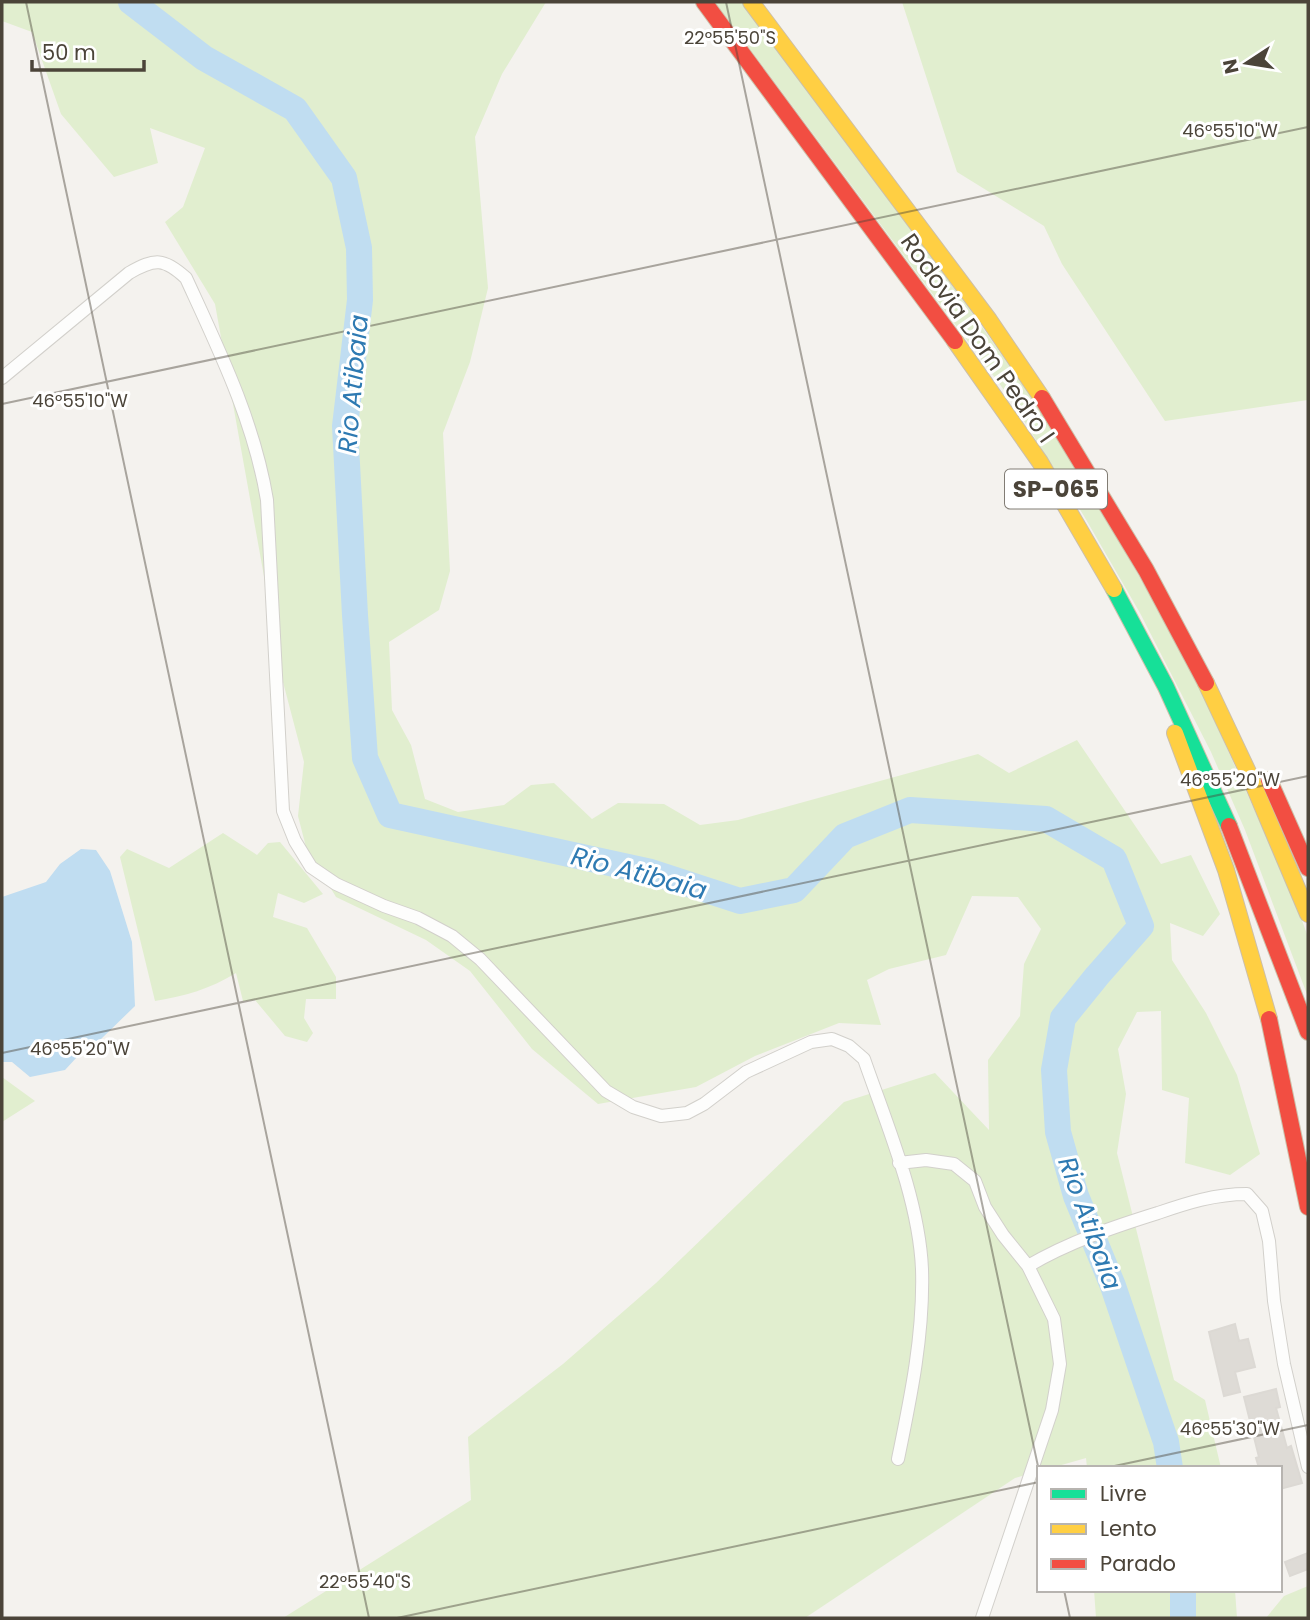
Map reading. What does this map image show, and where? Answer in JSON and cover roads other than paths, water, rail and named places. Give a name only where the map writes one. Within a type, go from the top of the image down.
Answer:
[{"type":"highway","name":"Rodovia Dom Pedro I","points":[[704,2],[1010,419],[1058,492],[1119,598],[1192,737],[1272,932],[1308,1032]]},
{"type":"highway","name":"Rodovia Dom Pedro I","points":[[751,2],[1003,339],[1122,524],[1198,663],[1257,786],[1308,914]]},
{"type":"highway","points":[[1054,415],[1110,493],[1175,596],[1232,703],[1308,868]]},
{"type":"highway","points":[[1119,598],[1200,795],[1235,893],[1267,1009],[1308,1207]]},
{"type":"street","points":[[2,378],[130,273],[148,262],[170,263],[187,278],[248,418],[261,465],[268,514],[283,811],[295,841],[311,867],[335,884],[418,918],[452,936],[480,959],[606,1091],[633,1107],[661,1115],[687,1112],[704,1104],[746,1072],[811,1042],[832,1039],[849,1046],[864,1059],[915,1218],[922,1268],[914,1382],[898,1459]]},
{"type":"street","points":[[899,1163],[926,1160],[954,1164],[975,1181],[985,1207],[1028,1266],[1054,1319],[1060,1364],[1052,1410],[982,1618]]},
{"type":"street","points":[[1028,1266],[1058,1249],[1126,1222],[1222,1194],[1247,1194],[1262,1211],[1269,1241],[1274,1301],[1284,1364],[1303,1423],[1308,1466]]},
{"type":"water","points":[[81,849],[96,850],[110,871],[132,942],[135,1006],[100,1040],[89,1044],[65,1070],[30,1077],[12,1062],[2,1062],[2,897],[46,882],[60,864]]},
{"type":"waterway","name":"Rio Atibaia","points":[[131,2],[204,58],[295,109],[344,178],[359,248],[360,300],[345,426],[365,758],[390,815],[651,872],[740,901],[794,890],[845,836],[910,810],[1046,819],[1114,859],[1141,926],[1063,1018],[1054,1070],[1058,1132],[1076,1196],[1113,1286],[1166,1442],[1170,1466]]},
{"type":"waterway","name":"Rio Atibaia","points":[[1183,1592],[1183,1618]]}]
